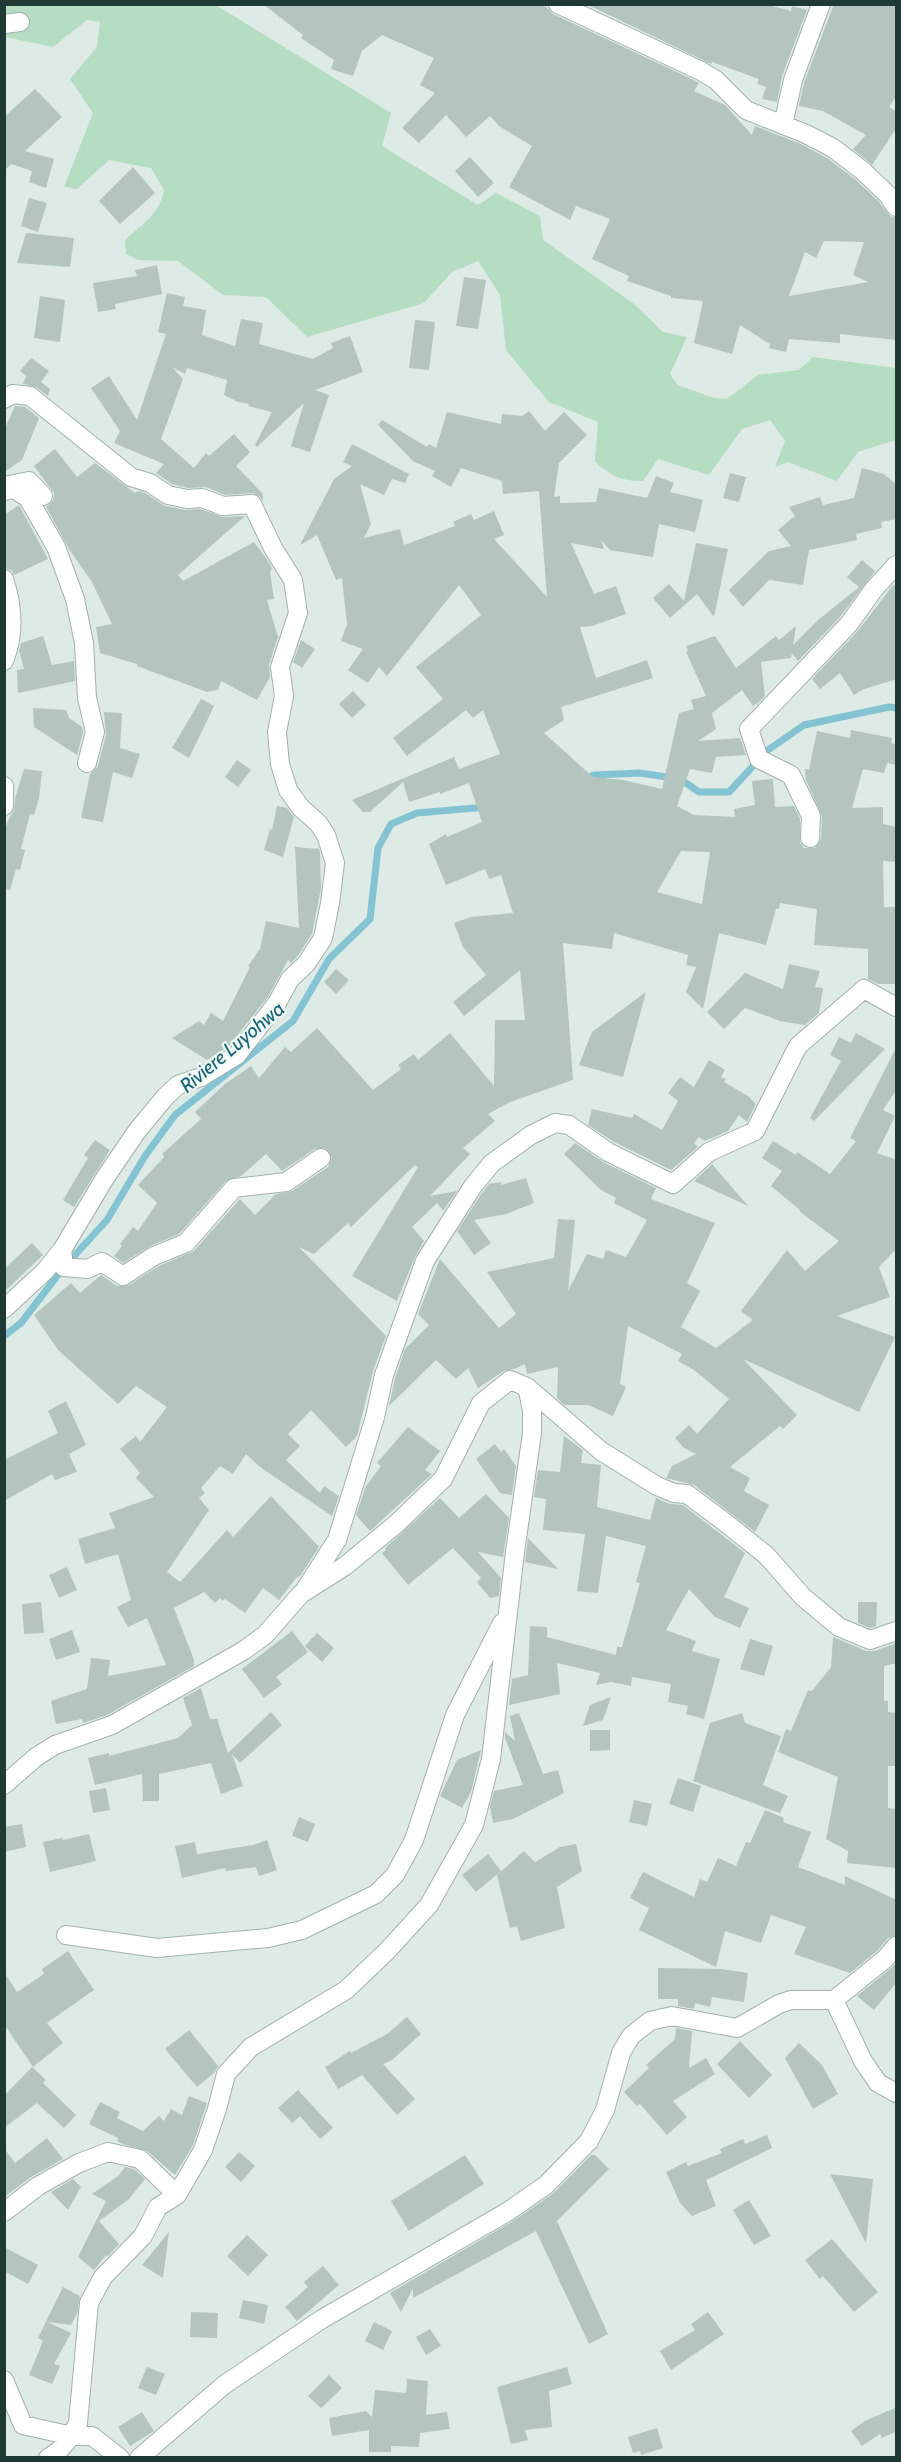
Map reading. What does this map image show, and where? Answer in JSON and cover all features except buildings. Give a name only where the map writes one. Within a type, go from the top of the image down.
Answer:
[{"type":"street","points":[[558,4],[701,70],[716,80],[746,110],[783,124],[833,148],[894,199]]},
{"type":"street","points":[[783,124],[793,80],[821,4]]},
{"type":"street","points":[[4,399],[13,394],[30,396],[131,477],[150,483],[168,495],[187,499],[202,498],[223,506],[252,504],[273,548],[293,580],[298,613],[280,667],[284,696],[277,732],[280,764],[288,790],[326,835],[335,863],[323,938],[306,964],[290,979],[277,1003],[237,1055],[201,1077],[178,1085],[166,1096],[137,1131],[105,1178],[62,1250],[45,1271],[4,1309]]},
{"type":"street","points":[[4,486],[29,481],[43,496],[28,498]]},
{"type":"street","points":[[4,491],[14,489],[28,498],[56,547],[75,599],[84,643],[87,698],[94,732],[87,763]]},
{"type":"street","points":[[810,838],[812,816],[791,775],[759,759],[749,729],[849,624],[874,589],[897,565]]},
{"type":"street","points":[[4,579],[11,599],[12,639],[4,661]]},
{"type":"street","points":[[4,786],[4,806]]},
{"type":"street","points":[[4,1785],[36,1757],[55,1745],[112,1725],[243,1652],[265,1635],[302,1594],[337,1540],[375,1417],[384,1375],[425,1261],[472,1186],[492,1163],[531,1135],[555,1123],[569,1125],[608,1152],[673,1184],[709,1152],[755,1131],[798,1046],[864,989],[897,1007]]},
{"type":"street","points":[[62,1250],[64,1267],[87,1269],[102,1262],[123,1276],[154,1256],[186,1243],[234,1188],[286,1182],[321,1158]]},
{"type":"street","points":[[302,1594],[345,1566],[396,1525],[443,1479],[481,1403],[510,1380],[527,1387],[601,1451],[657,1486],[674,1493],[687,1494],[722,1520],[766,1555],[803,1596],[839,1627],[870,1640],[897,1631]]},
{"type":"street","points":[[48,2457],[56,2454],[72,2436],[78,2423],[89,2303],[103,2277],[143,2236],[158,2207],[177,2195],[203,2150],[226,2074],[251,2047],[346,1990],[429,1905],[474,1825],[491,1759],[532,1433],[532,1410],[527,1387]]},
{"type":"street","points":[[66,1935],[157,1948],[268,1938],[302,1930],[376,1894],[395,1875],[414,1840],[455,1715],[508,1610]]},
{"type":"street","points":[[139,2457],[224,2385],[322,2319],[497,2217],[546,2185],[589,2141],[605,2110],[621,2053],[631,2036],[650,2021],[672,2016],[737,2028],[779,2004],[791,2000],[834,2000],[885,1959],[897,1946]]},
{"type":"street","points":[[834,2000],[863,2061],[878,2082],[897,2093]]},
{"type":"street","points":[[4,2212],[38,2186],[79,2163],[108,2152],[140,2159],[177,2195]]},
{"type":"street","points":[[4,2380],[23,2425],[72,2436],[92,2436],[120,2457]]},
{"type":"green space","points":[[4,5],[216,5],[391,113],[382,146],[478,205],[496,193],[540,216],[543,240],[634,304],[663,332],[687,337],[670,374],[677,385],[714,398],[727,399],[758,375],[799,370],[813,357],[896,368],[896,440],[858,452],[837,481],[788,462],[775,467],[785,441],[770,420],[742,429],[709,475],[658,459],[643,481],[623,479],[611,474],[595,461],[598,422],[549,402],[506,350],[500,295],[478,261],[452,272],[424,303],[307,337],[266,297],[223,295],[178,261],[138,260],[126,254],[125,240],[154,212],[164,190],[151,168],[109,160],[77,189],[64,187],[93,113],[70,79],[97,47],[100,22],[87,20],[53,47],[5,37]]},
{"type":"waterway","name":"Riviere Luyohwa","points":[[585,778],[594,775],[640,773],[680,779],[699,792],[729,792],[768,750],[804,725],[889,707],[896,708]]},
{"type":"waterway","name":"Riviere Luyohwa","points":[[4,1336],[21,1323],[64,1267],[107,1220],[145,1156],[175,1115],[293,1021],[329,959],[370,919],[378,848],[391,824],[417,813],[486,807]]}]
